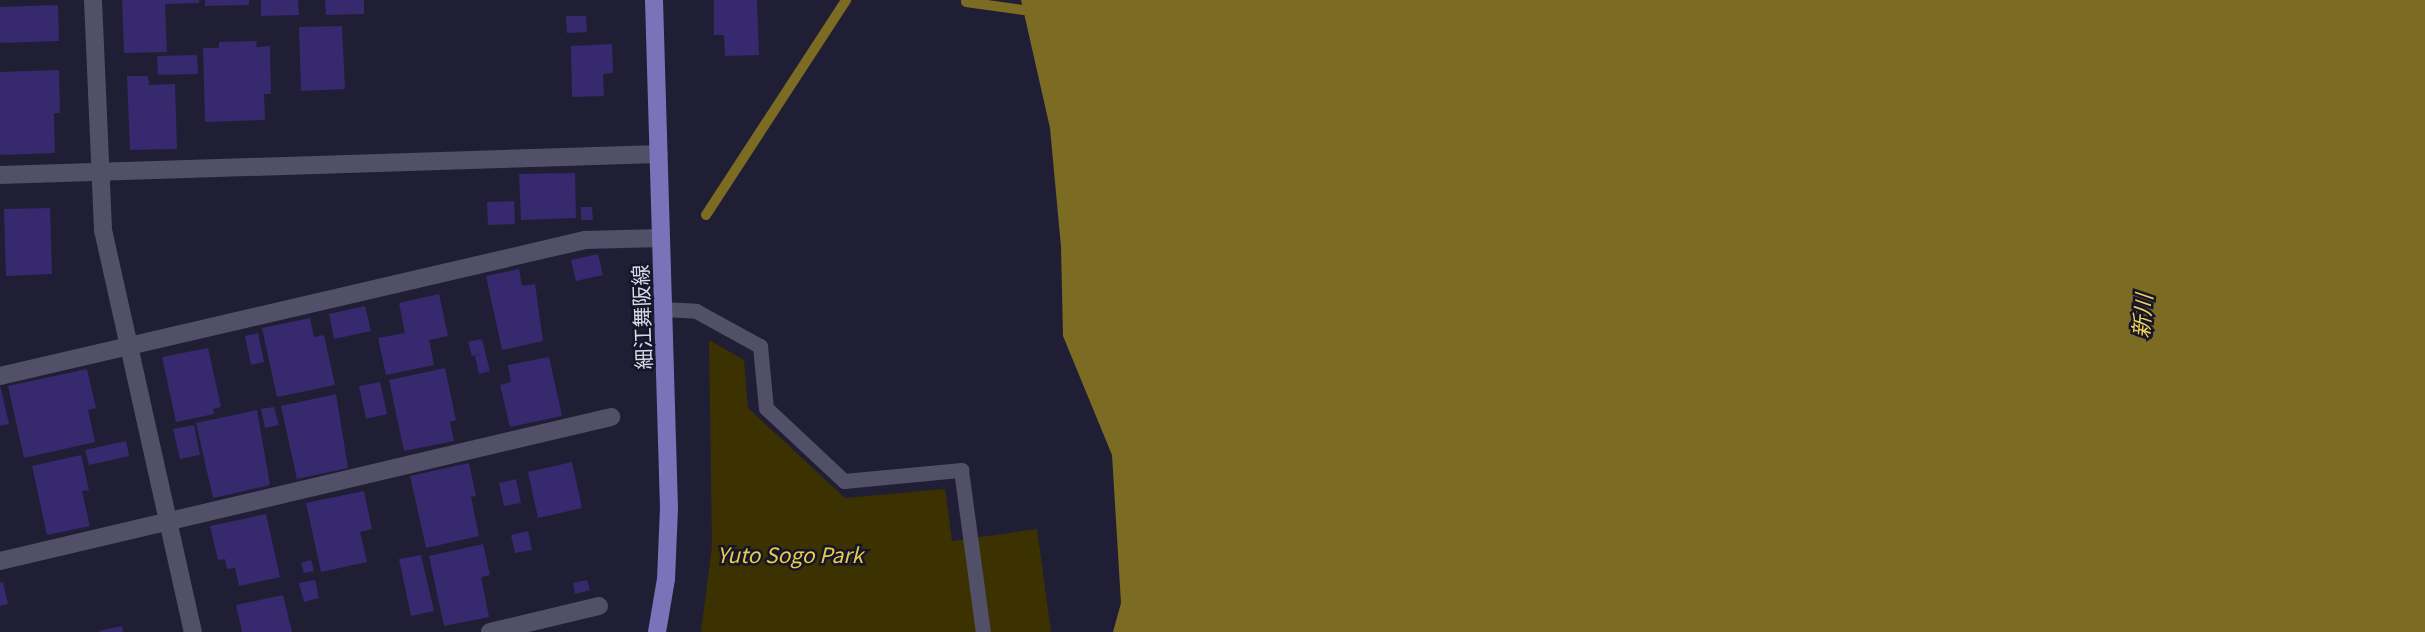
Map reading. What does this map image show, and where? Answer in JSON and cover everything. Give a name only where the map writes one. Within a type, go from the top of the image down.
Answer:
[{"type":"main road","name":"細江舞阪線","points":[[654,0],[668,544],[657,632]]},
{"type":"street","points":[[93,0],[98,172],[103,230],[127,346],[193,632]]},
{"type":"street","points":[[0,175],[659,154]]},
{"type":"street","points":[[0,376],[585,240],[661,238]]},
{"type":"street","points":[[0,561],[611,417]]},
{"type":"street","points":[[490,632],[600,606]]},
{"type":"lane","points":[[663,309],[696,311],[760,346],[766,408],[843,480],[961,470],[983,632]]},
{"type":"green space","name":"Yuto Sogo Park","points":[[709,340],[744,360],[748,408],[845,498],[945,489],[952,541],[1037,529],[1051,632],[701,632],[712,546]]},
{"type":"water","name":"新川","points":[[1021,0],[2425,0],[2425,632],[1113,632],[1121,603],[1112,455],[1063,336],[1061,247],[1050,128]]},
{"type":"building","points":[[122,0],[199,0],[199,3],[165,4],[167,52],[124,53]]},
{"type":"building","points":[[205,0],[249,0],[249,5],[205,6]]},
{"type":"building","points":[[261,0],[298,0],[299,15],[261,16]]},
{"type":"building","points":[[325,0],[364,0],[364,14],[326,15]]},
{"type":"building","points":[[714,0],[757,0],[759,55],[725,56],[724,35],[714,35]]},
{"type":"building","points":[[58,5],[59,41],[0,43],[0,7]]},
{"type":"building","points":[[566,16],[586,16],[587,32],[567,33]]},
{"type":"building","points":[[342,26],[345,89],[301,91],[299,27]]},
{"type":"building","points":[[257,41],[256,47],[270,46],[271,94],[264,94],[265,120],[205,122],[203,48],[219,48],[219,42]]},
{"type":"building","points":[[612,44],[613,73],[603,74],[604,96],[572,97],[571,46]]},
{"type":"building","points":[[197,55],[198,74],[158,75],[157,56]]},
{"type":"building","points":[[59,70],[60,113],[54,113],[55,153],[0,155],[0,72]]},
{"type":"building","points":[[127,76],[148,76],[149,85],[175,84],[177,149],[130,150]]},
{"type":"building","points":[[575,173],[576,218],[521,220],[519,174]]},
{"type":"building","points":[[514,201],[515,224],[488,225],[487,202]]},
{"type":"building","points":[[581,207],[592,207],[593,220],[581,220]]},
{"type":"building","points":[[50,208],[52,274],[6,276],[4,209]]},
{"type":"building","points":[[598,254],[603,275],[576,281],[571,260]]},
{"type":"building","points":[[519,269],[522,286],[535,284],[543,341],[502,350],[486,276]]},
{"type":"building","points":[[439,294],[448,336],[429,340],[434,365],[386,375],[378,338],[405,333],[399,303]]},
{"type":"building","points":[[365,306],[371,331],[334,339],[329,314]]},
{"type":"building","points":[[310,318],[314,337],[324,335],[335,385],[277,397],[262,328]]},
{"type":"building","points":[[258,333],[264,362],[251,365],[245,336]]},
{"type":"building","points":[[482,339],[490,371],[479,374],[475,356],[482,354],[472,356],[468,342]]},
{"type":"building","points":[[208,348],[221,407],[213,409],[214,414],[176,422],[162,357]]},
{"type":"building","points":[[549,357],[562,416],[510,427],[500,385],[511,382],[508,365]]},
{"type":"building","points":[[445,368],[456,420],[450,422],[454,441],[404,451],[389,380]]},
{"type":"building","points":[[87,369],[96,408],[88,410],[95,442],[24,458],[8,386]]},
{"type":"building","points":[[380,382],[387,414],[366,419],[359,386]]},
{"type":"building","points":[[0,385],[9,424],[0,426]]},
{"type":"building","points":[[336,394],[348,468],[297,479],[281,406]]},
{"type":"building","points":[[274,407],[279,425],[265,428],[261,409]]},
{"type":"building","points":[[257,410],[270,485],[213,498],[196,423]]},
{"type":"building","points":[[194,425],[200,455],[180,459],[173,429]]},
{"type":"building","points":[[126,441],[129,456],[89,465],[85,450]]},
{"type":"building","points":[[81,455],[89,490],[82,491],[90,526],[47,535],[32,466]]},
{"type":"building","points":[[572,462],[582,508],[538,518],[528,472]]},
{"type":"building","points":[[469,463],[476,496],[471,497],[479,536],[426,548],[410,476]]},
{"type":"building","points":[[516,479],[521,503],[504,506],[499,483]]},
{"type":"building","points":[[364,491],[372,529],[360,532],[367,562],[321,572],[306,503]]},
{"type":"building","points":[[266,514],[280,577],[239,586],[235,568],[227,569],[225,559],[218,560],[210,526]]},
{"type":"building","points":[[528,531],[532,550],[515,553],[511,535]]},
{"type":"building","points":[[483,544],[490,575],[481,577],[489,617],[444,626],[429,556]]},
{"type":"building","points":[[421,555],[434,611],[411,616],[399,559]]},
{"type":"building","points":[[311,560],[314,571],[304,573],[301,563]]},
{"type":"building","points":[[315,580],[319,598],[304,602],[299,583]]},
{"type":"building","points":[[587,580],[590,590],[575,594],[573,583]]},
{"type":"building","points":[[3,582],[8,604],[0,606],[0,583]]},
{"type":"building","points":[[283,595],[292,632],[242,632],[236,605]]},
{"type":"building","points":[[122,626],[123,632],[99,632],[99,631]]},
{"type":"waterway","points":[[706,215],[846,0]]},
{"type":"waterway","points":[[966,2],[1023,10]]}]
